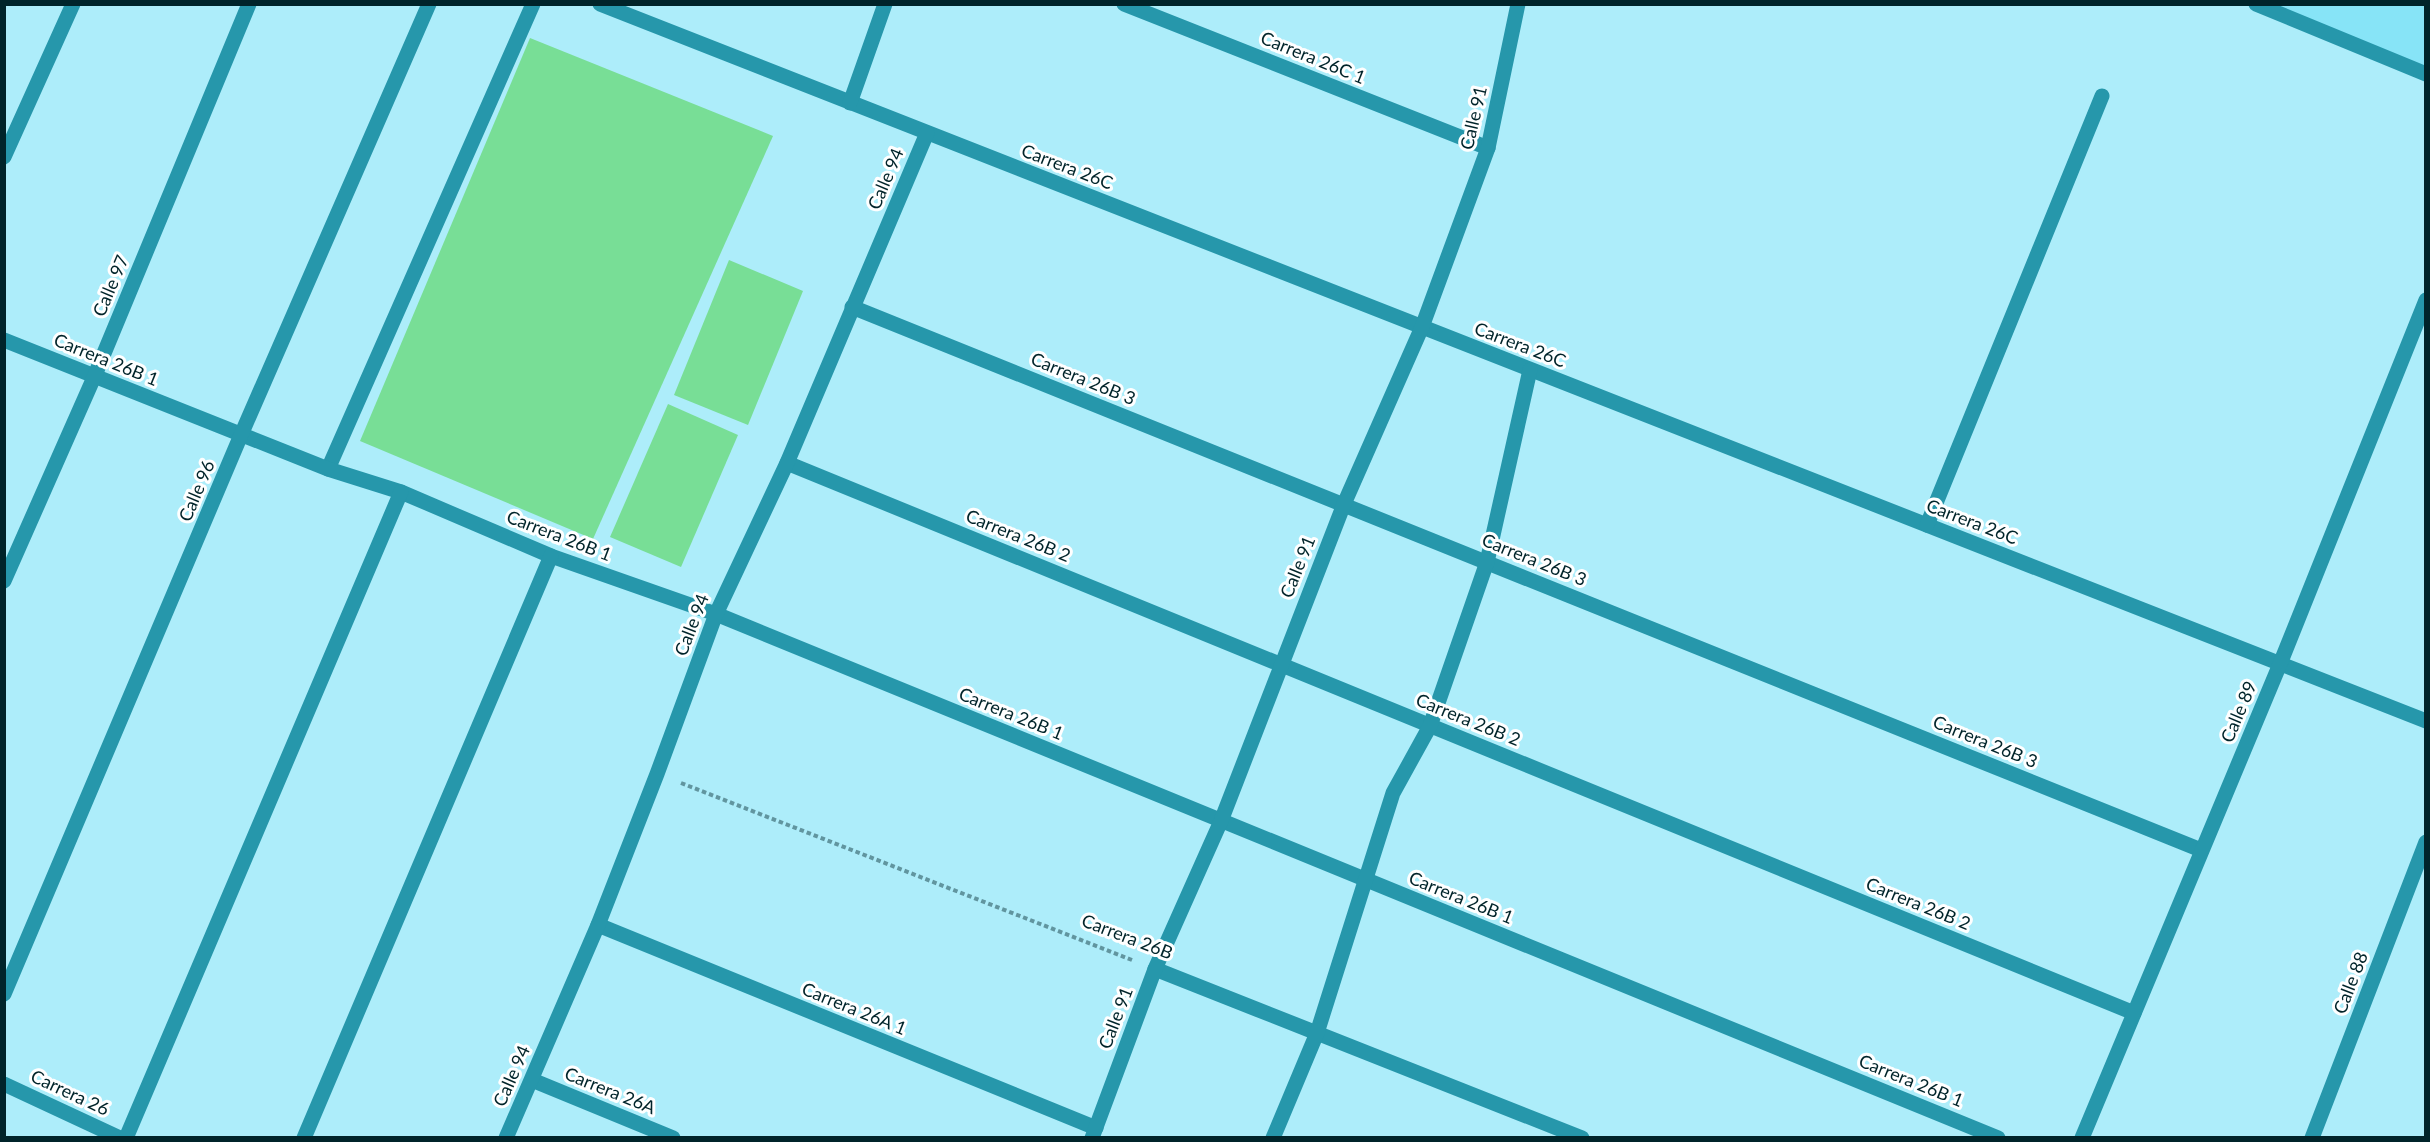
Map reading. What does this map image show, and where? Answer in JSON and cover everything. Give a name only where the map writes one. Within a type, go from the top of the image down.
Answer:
[{"type":"street","points":[[4,157],[73,4]]},
{"type":"street","name":"Calle 97","points":[[4,581],[95,375],[249,4]]},
{"type":"street","name":"Calle 96","points":[[4,994],[242,435],[429,4]]},
{"type":"street","points":[[328,469],[532,4]]},
{"type":"street","name":"Carrera 26C","points":[[600,4],[2426,721]]},
{"type":"street","points":[[850,103],[885,4]]},
{"type":"street","name":"Carrera 26C 1","points":[[1124,4],[1488,148]]},
{"type":"street","name":"Calle 91","points":[[1094,1133],[1155,969],[1221,821],[1344,504],[1422,327],[1488,148],[1518,4]]},
{"type":"street","points":[[2256,4],[2426,74]]},
{"type":"street","points":[[1927,525],[2102,96]]},
{"type":"street","name":"Calle 94","points":[[506,1137],[598,925],[716,614],[787,463],[927,133]]},
{"type":"street","name":"Calle 89","points":[[2082,1137],[2280,664],[2426,300]]},
{"type":"street","name":"Carrera 26B 3","points":[[852,307],[2201,850]]},
{"type":"street","name":"Carrera 26B 1","points":[[4,340],[328,469],[401,492],[551,556],[716,614],[1998,1137]]},
{"type":"street","points":[[1273,1137],[1317,1033],[1393,793],[1430,726],[1487,562],[1530,370]]},
{"type":"street","name":"Carrera 26B 2","points":[[787,463],[2134,1013]]},
{"type":"street","points":[[126,1137],[401,492]]},
{"type":"street","points":[[304,1137],[551,556]]},
{"type":"street","name":"Calle 88","points":[[2312,1137],[2426,842]]},
{"type":"street","name":"Carrera 26A 1","points":[[598,925],[1094,1133]]},
{"type":"street","name":"Carrera 26B","points":[[1155,969],[1582,1137]]},
{"type":"street","name":"Carrera 26A","points":[[532,1080],[673,1137]]},
{"type":"street","name":"Carrera 26","points":[[4,1084],[120,1137]]},
{"type":"path","name":"Carrera 26B","points":[[657,774],[1155,969]]},
{"type":"shaded area","points":[[2256,5],[2425,5],[2425,74]]},
{"type":"green space","points":[[530,38],[773,136],[593,539],[360,441]]},
{"type":"green space","points":[[729,260],[803,291],[748,425],[674,395]]},
{"type":"green space","points":[[668,404],[738,435],[681,567],[610,537]]}]
